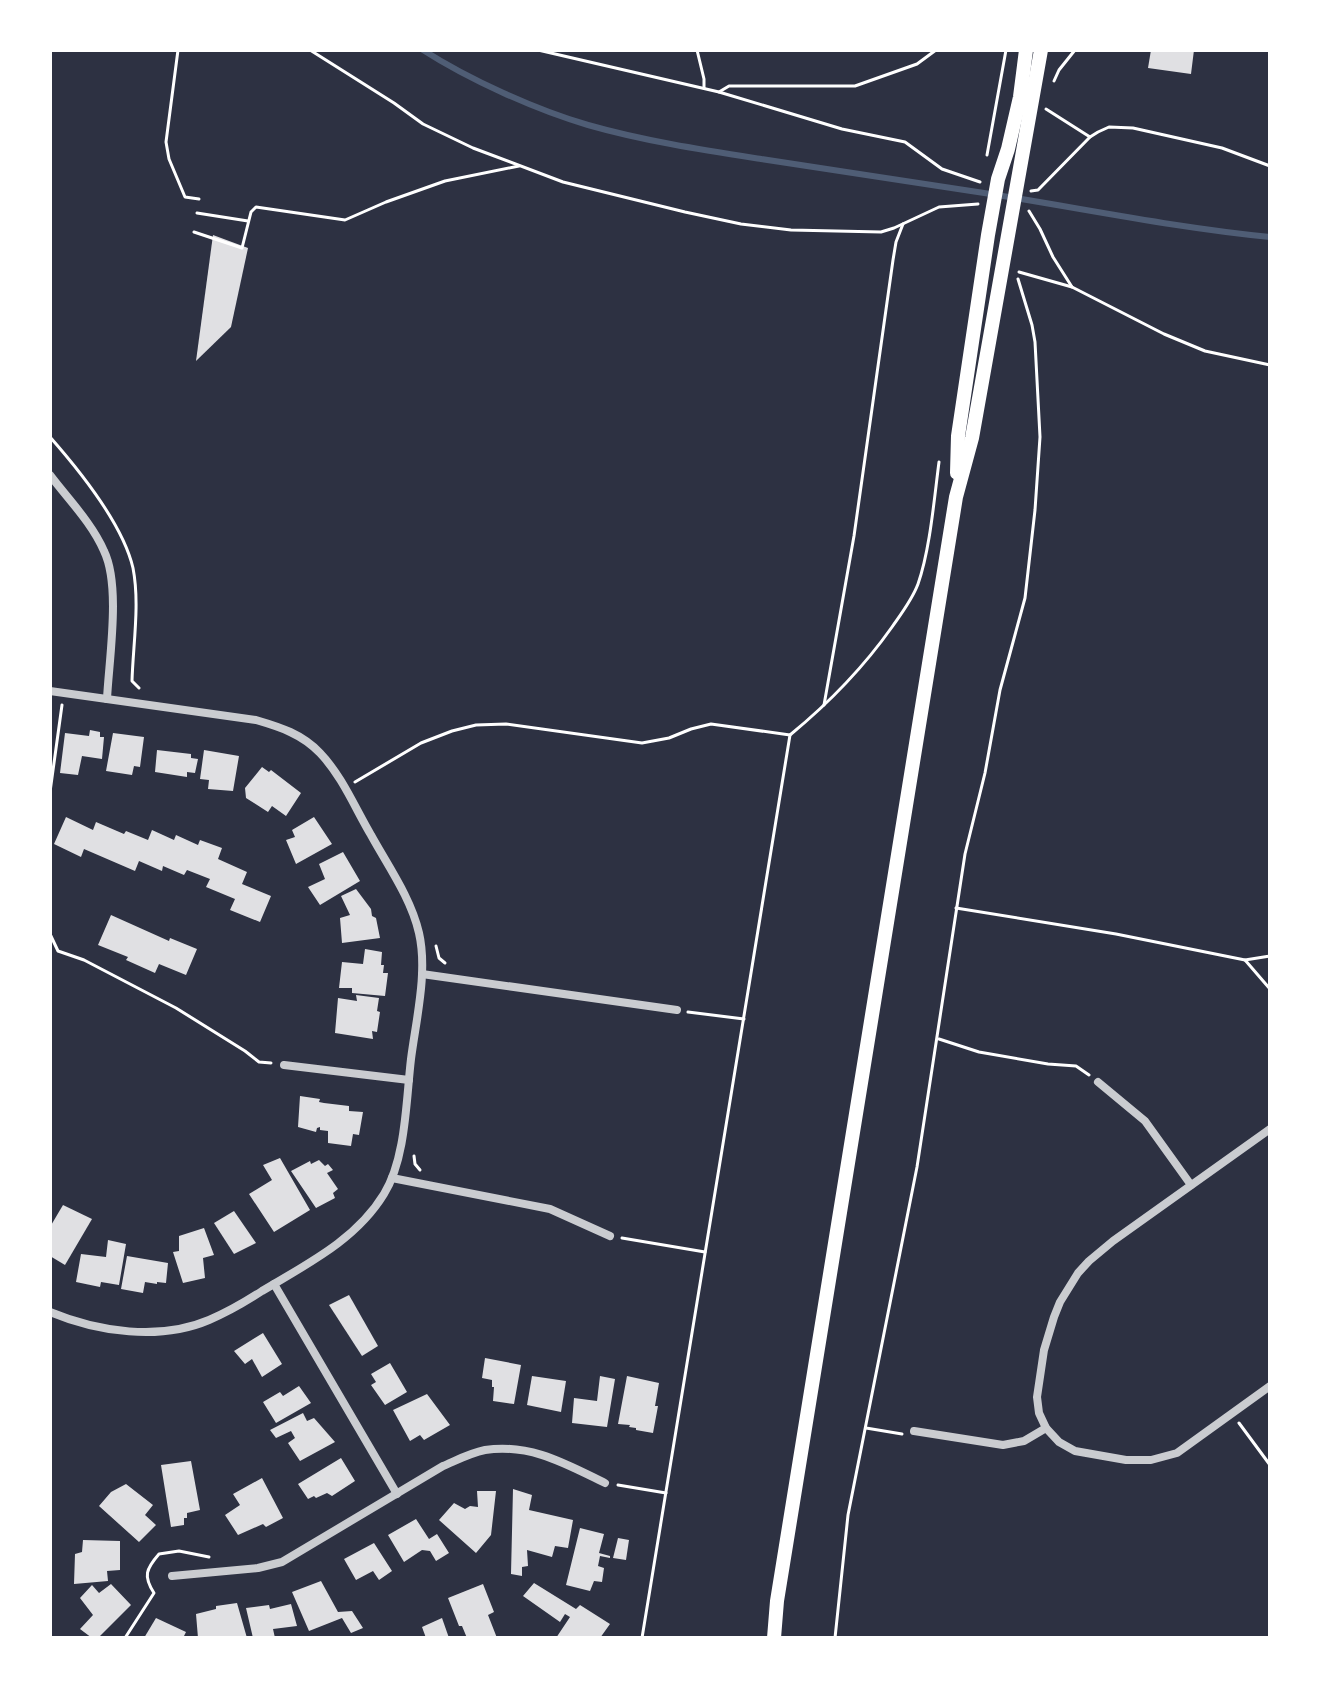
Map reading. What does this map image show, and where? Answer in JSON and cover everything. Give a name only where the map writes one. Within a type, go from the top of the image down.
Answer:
[{"type":"main road","points":[[774,1638],[777,1601],[956,497],[972,438],[1009,238],[1026,50]]},
{"type":"main road","points":[[956,497],[958,436],[998,179],[1016,151],[1041,50]]},
{"type":"main road","points":[[764,1638],[777,1601]]},
{"type":"street","points":[[50,475],[91,528],[109,563],[113,589],[107,699]]},
{"type":"street","points":[[50,691],[256,720],[296,734],[319,753],[338,777],[405,896],[419,933],[422,974],[400,1150],[385,1192],[368,1217],[348,1237],[242,1304],[207,1321],[170,1331],[133,1332],[74,1322],[50,1312]]},
{"type":"street","points":[[422,974],[677,1010]]},
{"type":"street","points":[[284,1065],[409,1080]]},
{"type":"street","points":[[1098,1082],[1145,1121],[1191,1185]]},
{"type":"street","points":[[1270,1129],[1113,1241],[1078,1273],[1054,1317],[1044,1350],[1037,1397],[1039,1413],[1046,1428],[1059,1442],[1075,1451],[1126,1460],[1151,1460],[1177,1453],[1270,1386]]},
{"type":"street","points":[[392,1178],[550,1209],[610,1236]]},
{"type":"street","points":[[274,1284],[397,1494]]},
{"type":"street","points":[[914,1431],[1003,1445],[1024,1441],[1046,1428]]},
{"type":"street","points":[[172,1576],[258,1568],[282,1562],[443,1466],[486,1450],[515,1449],[549,1456],[605,1483]]},
{"type":"path","points":[[178,50],[166,142],[169,159],[185,197],[199,199]]},
{"type":"path","points":[[310,50],[423,124],[473,148],[578,186],[741,224],[791,230],[881,232],[939,207],[981,203]]},
{"type":"path","points":[[538,50],[704,88],[842,129],[905,142],[942,169],[989,184]]},
{"type":"path","points":[[697,50],[704,88]]},
{"type":"path","points":[[719,92],[729,86],[855,86],[917,64],[936,50]]},
{"type":"path","points":[[988,146],[1006,50]]},
{"type":"path","points":[[1041,106],[1090,137]]},
{"type":"path","points":[[1018,189],[1038,190],[1090,137],[1109,127],[1133,128],[1222,148],[1270,166]]},
{"type":"path","points":[[194,232],[242,248],[251,212],[256,207],[345,220],[445,181],[519,166]]},
{"type":"path","points":[[197,213],[248,221]]},
{"type":"path","points":[[824,705],[854,536],[893,260],[903,224]]},
{"type":"path","points":[[1040,229],[1072,287]]},
{"type":"path","points":[[835,1638],[848,1515],[917,1167],[965,854],[985,773],[1000,690],[1025,598],[1040,437],[1035,342],[1015,271],[1072,287],[1164,334],[1205,351],[1270,365]]},
{"type":"path","points":[[50,437],[107,512],[129,555],[135,600],[132,681],[138,688],[147,690]]},
{"type":"path","points":[[642,1638],[790,735],[844,687],[876,649],[917,588],[940,460]]},
{"type":"path","points":[[50,792],[62,705]]},
{"type":"path","points":[[355,782],[421,743],[476,725],[506,724],[642,743],[711,724],[790,735]]},
{"type":"path","points":[[956,908],[1116,934],[1245,960],[1270,956]]},
{"type":"path","points":[[50,934],[58,951],[84,960],[176,1008],[259,1062],[284,1065]]},
{"type":"path","points":[[435,944],[439,958],[451,966],[451,979]]},
{"type":"path","points":[[1245,960],[1270,989]]},
{"type":"path","points":[[677,1010],[744,1019]]},
{"type":"path","points":[[938,1039],[979,1052],[1076,1066],[1098,1082]]},
{"type":"path","points":[[413,1149],[415,1164],[423,1172],[419,1183]]},
{"type":"path","points":[[610,1236],[705,1252]]},
{"type":"path","points":[[1239,1422],[1270,1465]]},
{"type":"path","points":[[605,1483],[666,1493]]},
{"type":"path","points":[[125,1638],[154,1593],[147,1576],[151,1563],[159,1554],[179,1551],[209,1558]]},
{"type":"building","points":[[1151,50],[1194,50],[1191,74],[1148,68]]},
{"type":"building","points":[[213,235],[248,248],[231,327],[196,361]]},
{"type":"building","points":[[90,730],[100,732],[100,737],[104,737],[102,759],[82,756],[78,775],[60,773],[65,733],[89,736]]},
{"type":"building","points":[[113,733],[144,737],[140,767],[134,766],[132,775],[106,771]]},
{"type":"building","points":[[157,750],[191,754],[191,758],[198,759],[195,773],[187,772],[187,777],[155,772]]},
{"type":"building","points":[[204,750],[239,756],[233,791],[208,789],[209,780],[200,779]]},
{"type":"building","points":[[262,767],[269,772],[271,770],[301,793],[286,816],[272,806],[268,812],[246,798],[245,788]]},
{"type":"building","points":[[66,817],[93,830],[96,822],[148,840],[152,830],[174,840],[176,835],[198,845],[200,840],[222,848],[218,859],[247,872],[242,884],[271,896],[260,922],[230,910],[235,899],[206,887],[210,879],[187,870],[184,875],[163,866],[162,871],[139,861],[135,871],[84,849],[81,857],[54,844]]},
{"type":"building","points":[[314,817],[332,844],[296,864],[286,840],[295,837],[292,830]]},
{"type":"building","points":[[343,852],[360,881],[320,905],[308,887],[325,879],[319,864]]},
{"type":"building","points":[[356,889],[376,918],[380,938],[342,943],[340,918],[350,915],[341,896]]},
{"type":"building","points":[[111,915],[169,941],[170,938],[197,949],[186,975],[159,964],[155,973],[126,960],[128,957],[98,945]]},
{"type":"building","points":[[365,949],[382,952],[383,973],[388,973],[385,996],[352,993],[352,988],[339,988],[342,962],[363,964]]},
{"type":"building","points":[[356,995],[379,998],[377,1011],[380,1012],[377,1032],[372,1031],[373,1039],[335,1033],[338,998],[357,1001]]},
{"type":"building","points":[[300,1096],[349,1106],[349,1111],[363,1112],[359,1135],[353,1134],[351,1146],[328,1143],[328,1131],[320,1130],[320,1127],[316,1132],[298,1127]]},
{"type":"building","points":[[280,1158],[310,1210],[274,1232],[249,1194],[272,1180],[263,1165]]},
{"type":"building","points":[[319,1160],[333,1170],[327,1173],[338,1189],[333,1193],[335,1198],[316,1208],[291,1171]]},
{"type":"building","points":[[63,1205],[92,1219],[65,1265],[50,1256],[50,1227]]},
{"type":"building","points":[[234,1211],[256,1243],[234,1254],[214,1223]]},
{"type":"building","points":[[204,1228],[214,1255],[203,1258],[205,1278],[183,1283],[173,1252],[179,1251],[179,1236]]},
{"type":"building","points":[[108,1240],[126,1244],[119,1285],[101,1282],[100,1287],[76,1282],[81,1254],[106,1257]]},
{"type":"building","points":[[127,1256],[168,1263],[166,1283],[145,1282],[143,1293],[121,1289]]},
{"type":"building","points":[[349,1295],[378,1346],[362,1356],[329,1305]]},
{"type":"building","points":[[263,1333],[282,1364],[262,1377],[252,1359],[245,1364],[234,1351]]},
{"type":"building","points":[[485,1358],[521,1365],[514,1404],[493,1401],[492,1380],[482,1378]]},
{"type":"building","points":[[390,1363],[407,1392],[385,1405],[371,1385],[376,1382],[371,1374]]},
{"type":"building","points":[[532,1376],[566,1381],[561,1412],[527,1405]]},
{"type":"building","points":[[600,1376],[615,1379],[607,1427],[572,1423],[574,1398],[597,1401]]},
{"type":"building","points":[[627,1376],[659,1383],[653,1433],[618,1424]]},
{"type":"building","points":[[299,1386],[311,1403],[276,1423],[263,1402],[280,1392],[283,1396]]},
{"type":"building","points":[[427,1394],[450,1425],[424,1440],[420,1435],[410,1441],[393,1410]]},
{"type":"building","points":[[303,1413],[307,1421],[314,1418],[335,1442],[300,1461],[288,1443],[295,1438],[291,1431],[276,1438],[270,1430]]},
{"type":"building","points":[[341,1458],[355,1481],[332,1496],[327,1493],[308,1499],[298,1484]]},
{"type":"building","points":[[191,1461],[200,1510],[187,1513],[184,1525],[171,1527],[161,1465]]},
{"type":"building","points":[[262,1478],[283,1518],[266,1527],[263,1524],[238,1535],[225,1515],[240,1505],[233,1494]]},
{"type":"building","points":[[126,1484],[153,1505],[145,1515],[156,1525],[139,1542],[99,1506],[111,1492]]},
{"type":"building","points":[[513,1489],[532,1495],[529,1510],[573,1520],[568,1548],[555,1546],[552,1557],[527,1550],[528,1566],[522,1567],[522,1576],[511,1574]]},
{"type":"building","points":[[477,1491],[496,1491],[491,1535],[476,1553],[439,1520],[454,1503],[465,1509],[478,1507]]},
{"type":"building","points":[[416,1519],[429,1539],[437,1534],[449,1553],[436,1561],[430,1551],[422,1550],[404,1562],[388,1535]]},
{"type":"building","points":[[580,1528],[604,1534],[599,1553],[610,1556],[600,1556],[598,1566],[604,1568],[602,1582],[594,1581],[590,1591],[566,1585]]},
{"type":"building","points":[[618,1538],[629,1540],[626,1560],[613,1558]]},
{"type":"building","points":[[83,1540],[120,1541],[120,1570],[107,1571],[108,1581],[74,1584],[75,1554],[82,1552]]},
{"type":"building","points":[[374,1543],[392,1571],[379,1580],[373,1571],[356,1580],[344,1559]]},
{"type":"building","points":[[321,1581],[338,1612],[352,1611],[363,1628],[351,1633],[342,1618],[309,1631],[292,1592]]},
{"type":"building","points":[[534,1583],[576,1609],[580,1605],[610,1624],[600,1638],[556,1638],[570,1617],[565,1614],[560,1622],[523,1596]]},
{"type":"building","points":[[111,1584],[131,1605],[98,1638],[92,1638],[80,1629],[93,1615],[80,1598],[92,1585],[99,1593]]},
{"type":"building","points":[[483,1584],[494,1612],[488,1615],[497,1638],[467,1638],[448,1598]]},
{"type":"building","points":[[237,1603],[247,1638],[198,1638],[196,1614],[216,1609],[216,1606]]},
{"type":"building","points":[[291,1604],[297,1626],[273,1629],[275,1638],[253,1638],[246,1608],[269,1605],[270,1609]]},
{"type":"building","points":[[156,1618],[186,1632],[183,1638],[144,1638]]},
{"type":"building","points":[[442,1618],[449,1638],[426,1638],[422,1627]]},
{"type":"waterway","points":[[423,50],[481,83],[525,102],[568,119],[630,136],[1157,222],[1270,237]]}]
